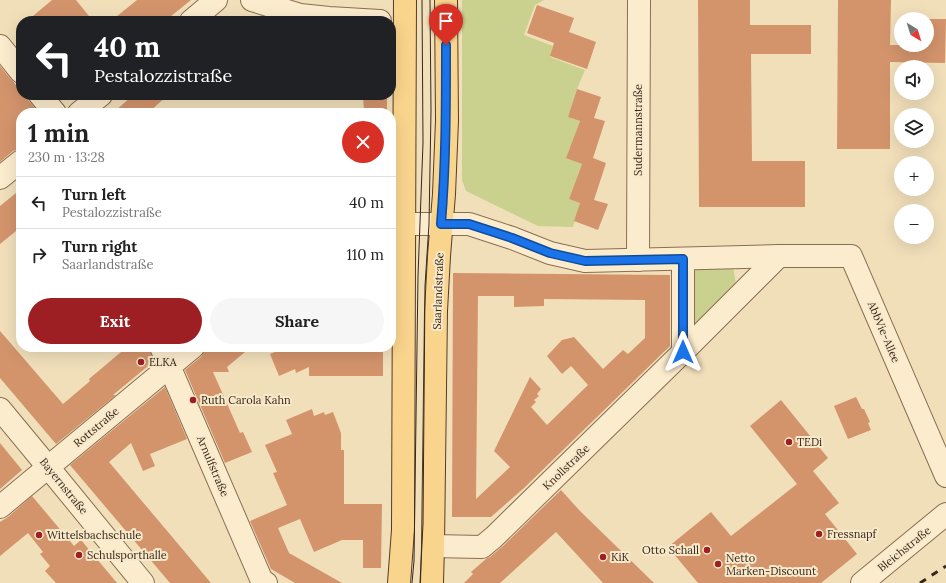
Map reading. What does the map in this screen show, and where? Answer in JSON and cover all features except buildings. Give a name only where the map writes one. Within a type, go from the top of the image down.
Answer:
[{"type":"main road","points":[[399,583],[403,530],[398,224],[398,22],[404,0]]},
{"type":"main road","name":"Saarlandstraße","points":[[432,583],[436,311],[444,194],[447,121],[446,0]]},
{"type":"street","points":[[197,16],[216,0]]},
{"type":"street","points":[[252,0],[300,15],[310,16]]},
{"type":"street","name":"Sudermannstraße","points":[[638,0],[638,260]]},
{"type":"street","points":[[0,46],[16,66]]},
{"type":"street","points":[[44,100],[51,108]]},
{"type":"street","points":[[85,108],[95,100]]},
{"type":"street","points":[[0,178],[16,165]]},
{"type":"street","points":[[398,224],[469,224],[512,238],[550,253],[585,261],[779,256]]},
{"type":"street","name":"Knollstraße","points":[[433,546],[482,547],[683,352],[779,256]]},
{"type":"street","name":"AbbVie-Allee","points":[[779,256],[851,256],[946,476]]},
{"type":"street","points":[[683,259],[683,352]]},
{"type":"street","name":"Rottstraße","points":[[0,507],[48,467],[165,357],[178,352]]},
{"type":"street","name":"Arnulfstraße","points":[[165,357],[262,581],[266,583]]},
{"type":"street","name":"Bayernstraße","points":[[0,409],[143,583]]},
{"type":"street","name":"Bleichstraße","points":[[862,583],[946,514]]},
{"type":"green space","points":[[462,0],[544,0],[535,5],[524,35],[553,46],[550,57],[585,70],[568,117],[580,121],[567,156],[582,164],[569,199],[580,203],[573,227],[538,226],[466,191],[462,180]]},
{"type":"green space","points":[[733,267],[736,284],[689,330],[692,268]]},
{"type":"tram line","points":[[412,583],[414,561],[418,276],[423,143],[422,0]]},
{"type":"tram line","points":[[420,583],[423,524],[425,286],[429,224],[431,111],[430,0]]},
{"type":"railway","points":[[920,583],[946,566]]},
{"type":"place","name":"ELKA","points":[[141,362]]},
{"type":"place","name":"Ruth Carola Kahn","points":[[193,400]]},
{"type":"place","name":"TEDi","points":[[789,442]]},
{"type":"place","name":"Fressnapf","points":[[819,534]]},
{"type":"place","name":"Wittelsbachschule","points":[[39,535]]},
{"type":"place","name":"Otto Schall","points":[[707,550]]},
{"type":"place","name":"Schulsporthalle","points":[[79,555]]},
{"type":"place","name":"KiK","points":[[603,557]]},
{"type":"place","name":"Netto Marken-Discount","points":[[718,564]]},
{"type":"route","points":[[446,45],[447,121],[444,194],[441,224],[469,224],[512,238],[550,253],[585,261],[683,259],[683,352]]}]
